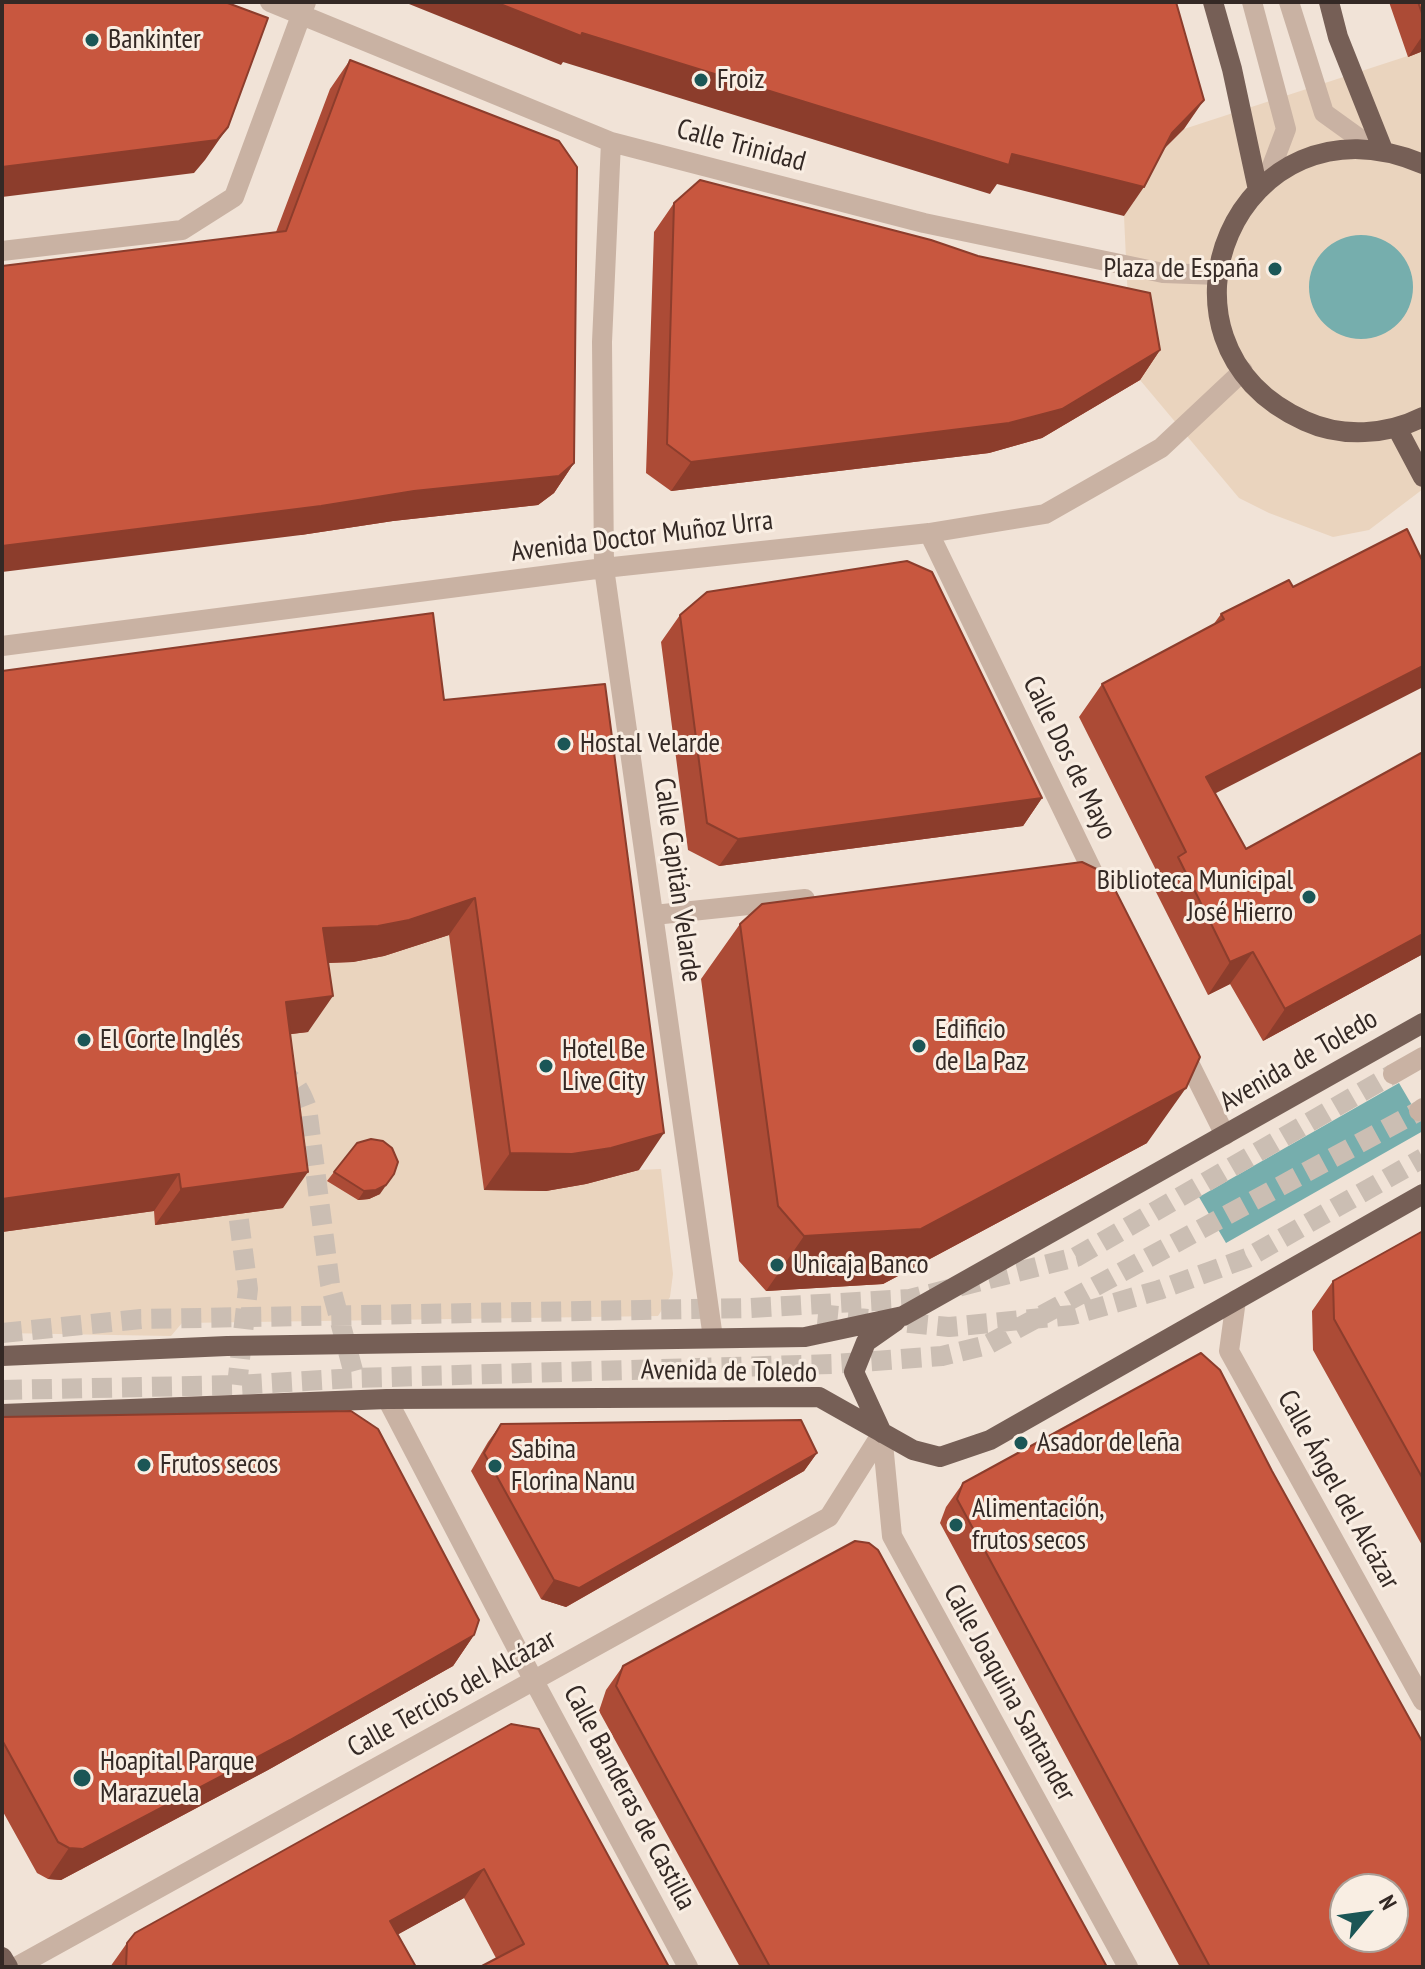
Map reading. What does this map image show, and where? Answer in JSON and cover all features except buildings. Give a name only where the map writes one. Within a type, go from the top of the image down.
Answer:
[{"type":"main road","points":[[1213,2],[1262,186]]},
{"type":"main road","points":[[1329,2],[1338,37],[1379,150]]},
{"type":"main road","points":[[1423,164],[1379,150],[1325,152],[1293,164],[1262,186],[1245,204],[1230,229],[1221,256],[1217,295],[1224,335],[1243,371],[1266,398],[1280,408],[1311,424],[1363,432],[1397,428],[1423,417]]},
{"type":"main road","points":[[1397,428],[1423,477]]},
{"type":"main road","name":"Avenida de Toledo","points":[[2,1356],[227,1346],[805,1337],[903,1316],[1423,1023]]},
{"type":"main road","name":"Avenida de Toledo","points":[[2,1414],[387,1399],[819,1397],[913,1450],[940,1457],[990,1440],[1423,1194]]},
{"type":"main road","points":[[882,1433],[854,1372],[866,1342],[903,1316]]},
{"type":"main road","points":[[2,1957],[8,1967]]},
{"type":"street","name":"Calle Trinidad","points":[[270,2],[304,8],[611,142],[924,223],[1163,273],[1218,275]]},
{"type":"street","points":[[1252,2],[1286,129],[1262,186]]},
{"type":"street","points":[[1289,2],[1324,113],[1379,150]]},
{"type":"street","points":[[2,251],[182,230],[234,197],[304,8]]},
{"type":"street","name":"Calle Capitán Velarde","points":[[611,142],[602,342],[604,568],[713,1338]]},
{"type":"street","name":"Avenida Doctor Muñoz Urra","points":[[2,646],[604,568],[929,533],[1045,514],[1161,448],[1243,371]]},
{"type":"street","name":"Calle Dos de Mayo","points":[[929,533],[1084,870],[1113,911]]},
{"type":"street","points":[[654,915],[826,897]]},
{"type":"street","points":[[1176,1037],[1225,1135]]},
{"type":"street","points":[[1393,1074],[1423,1057]]},
{"type":"street","name":"Calle Ángel del Alcázar","points":[[1236,1300],[1229,1351],[1423,1701]]},
{"type":"street","name":"Calle Banderas de Castilla","points":[[387,1399],[688,1967]]},
{"type":"street","name":"Calle Tercios del Alcázar","points":[[16,1967],[829,1517],[882,1433]]},
{"type":"street","name":"Calle Joaquina Santander","points":[[882,1433],[892,1536],[1128,1967]]},
{"type":"shaded area","name":"Plaza de España","points":[[1423,51],[1423,489],[1369,530],[1333,537],[1239,498],[1140,380],[1129,323],[1124,216],[1152,161],[1184,129]]},
{"type":"shaded area","points":[[448,925],[484,1189],[546,1191],[639,1170],[661,1169],[673,1274],[670,1297],[658,1316],[182,1323],[171,1336],[2,1333],[2,1232],[154,1211],[156,1225],[260,1038],[328,963],[384,956]]},
{"type":"water","points":[[1361,235],[1381,239],[1398,250],[1409,267],[1413,287],[1409,307],[1398,324],[1381,335],[1361,339],[1341,335],[1324,324],[1313,307],[1309,287],[1313,267],[1324,250],[1341,239]]},
{"type":"water","points":[[1399,1083],[1423,1124],[1423,1131],[1226,1243],[1199,1197]]},
{"type":"tunnel","points":[[275,1069],[296,1085],[307,1108],[330,1284],[355,1378]]},
{"type":"tunnel","points":[[2,1333],[141,1319],[750,1308],[910,1299],[1076,1257],[1393,1074]]},
{"type":"tunnel","points":[[2,1390],[833,1364],[942,1356],[987,1345],[1419,1111]]},
{"type":"tunnel","points":[[818,1314],[949,1327],[1073,1315],[1159,1290],[1247,1258],[1423,1158]]},
{"type":"tunnel","points":[[235,1190],[248,1289],[237,1385]]},
{"type":"place","name":"Bankinter","points":[[92,40]]},
{"type":"place","name":"Froiz","points":[[701,80]]},
{"type":"place","name":"Plaza de España","points":[[1275,269]]},
{"type":"place","name":"Hostal Velarde","points":[[564,744]]},
{"type":"place","name":"Biblioteca Municipal José Hierro","points":[[1309,897]]},
{"type":"place","name":"El Corte Inglés","points":[[84,1040]]},
{"type":"place","name":"Edificio de La Paz","points":[[919,1046]]},
{"type":"place","name":"Hotel Be Live City","points":[[546,1066]]},
{"type":"place","name":"Unicaja Banco","points":[[777,1265]]},
{"type":"place","name":"Asador de leña","points":[[1021,1443]]},
{"type":"place","name":"Frutos secos","points":[[144,1465]]},
{"type":"place","name":"Sabina Florina Nanu","points":[[495,1466]]},
{"type":"place","name":"Alimentación, frutos secos","points":[[956,1525]]},
{"type":"place","name":"Hoapital Parque Marazuela","points":[[82,1778]]}]
